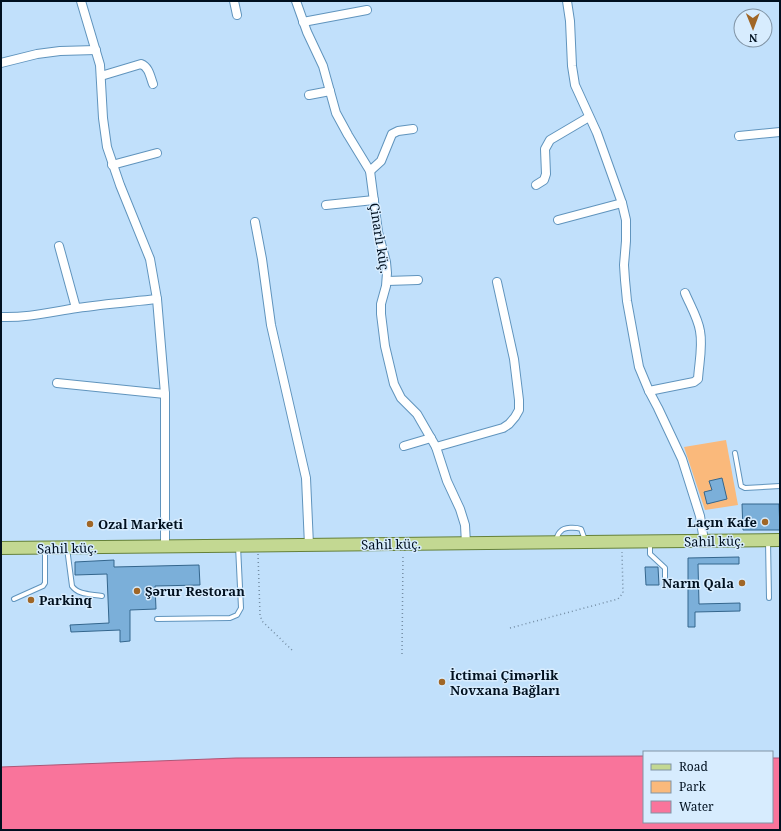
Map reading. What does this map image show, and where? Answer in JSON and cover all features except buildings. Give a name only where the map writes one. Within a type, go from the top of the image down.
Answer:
[{"type":"main road","name":"Sahil küç.","points":[[1,548],[774,540]]},
{"type":"street","points":[[81,1],[96,50],[101,76],[104,135],[112,165],[150,259],[157,299],[165,394],[165,547]]},
{"type":"street","points":[[234,1],[237,15]]},
{"type":"street","name":"Çinarlı küç.","points":[[296,1],[303,22],[323,66],[336,113],[370,171],[378,232],[386,262],[387,281],[381,304],[381,314],[385,346],[394,384],[401,398],[417,414],[436,448],[447,481],[465,525],[466,544]]},
{"type":"street","points":[[567,1],[575,85],[597,133],[622,203],[626,220],[624,265],[627,301],[639,367],[682,459],[700,516],[704,541]]},
{"type":"street","points":[[303,22],[367,10]]},
{"type":"street","points":[[1,63],[37,54],[60,51],[96,50]]},
{"type":"street","points":[[101,76],[141,64],[147,69],[153,84]]},
{"type":"street","points":[[309,95],[330,91]]},
{"type":"street","points":[[536,185],[544,180],[546,174],[545,149],[550,140],[589,116]]},
{"type":"street","points":[[370,171],[381,161],[392,134],[398,131],[413,129]]},
{"type":"street","points":[[739,136],[780,132]]},
{"type":"street","points":[[112,165],[157,154]]},
{"type":"street","points":[[326,204],[374,200]]},
{"type":"street","points":[[558,220],[622,203]]},
{"type":"street","points":[[255,222],[262,259],[271,325],[306,478],[309,545]]},
{"type":"street","points":[[59,246],[76,308]]},
{"type":"street","points":[[387,281],[418,280]]},
{"type":"street","points":[[436,448],[503,428],[509,424],[518,410],[519,400],[514,359],[497,282]]},
{"type":"street","points":[[649,391],[694,382],[698,378],[701,346],[700,331],[695,316],[684,293]]},
{"type":"street","points":[[1,317],[18,318],[40,316],[76,308],[157,299]]},
{"type":"street","points":[[57,382],[165,394]]},
{"type":"street","points":[[404,446],[431,438]]},
{"type":"lane","points":[[735,453],[741,486],[745,488],[780,486]]},
{"type":"lane","points":[[769,598],[774,540]]},
{"type":"lane","points":[[650,542],[650,554],[665,568],[665,586]]},
{"type":"lane","points":[[157,619],[230,618],[237,615],[241,608],[238,546]]},
{"type":"lane","points":[[14,599],[43,586],[45,583],[45,548]]},
{"type":"lane","points":[[67,548],[72,586],[78,592],[102,596]]},
{"type":"path","points":[[510,628],[618,599],[623,593],[622,542]]},
{"type":"path","points":[[402,654],[403,544]]},
{"type":"path","points":[[258,546],[260,615],[262,622],[293,651]]},
{"type":"green space","points":[[726,440],[738,505],[705,510],[684,447]]},
{"type":"water","points":[[643,756],[643,823],[773,823],[773,758],[780,758],[780,830],[1,830],[1,767],[236,758]]},
{"type":"place","name":"Laçın Kafe","points":[[765,522]]},
{"type":"place","name":"Ozal Marketi","points":[[90,524]]},
{"type":"place","name":"Narın Qala","points":[[742,583]]},
{"type":"place","name":"Şərur Restoran","points":[[137,591]]},
{"type":"place","name":"Parkinq","points":[[31,600]]},
{"type":"place","name":"İctimai Çimərlik Novxana Bağları","points":[[442,682]]}]
